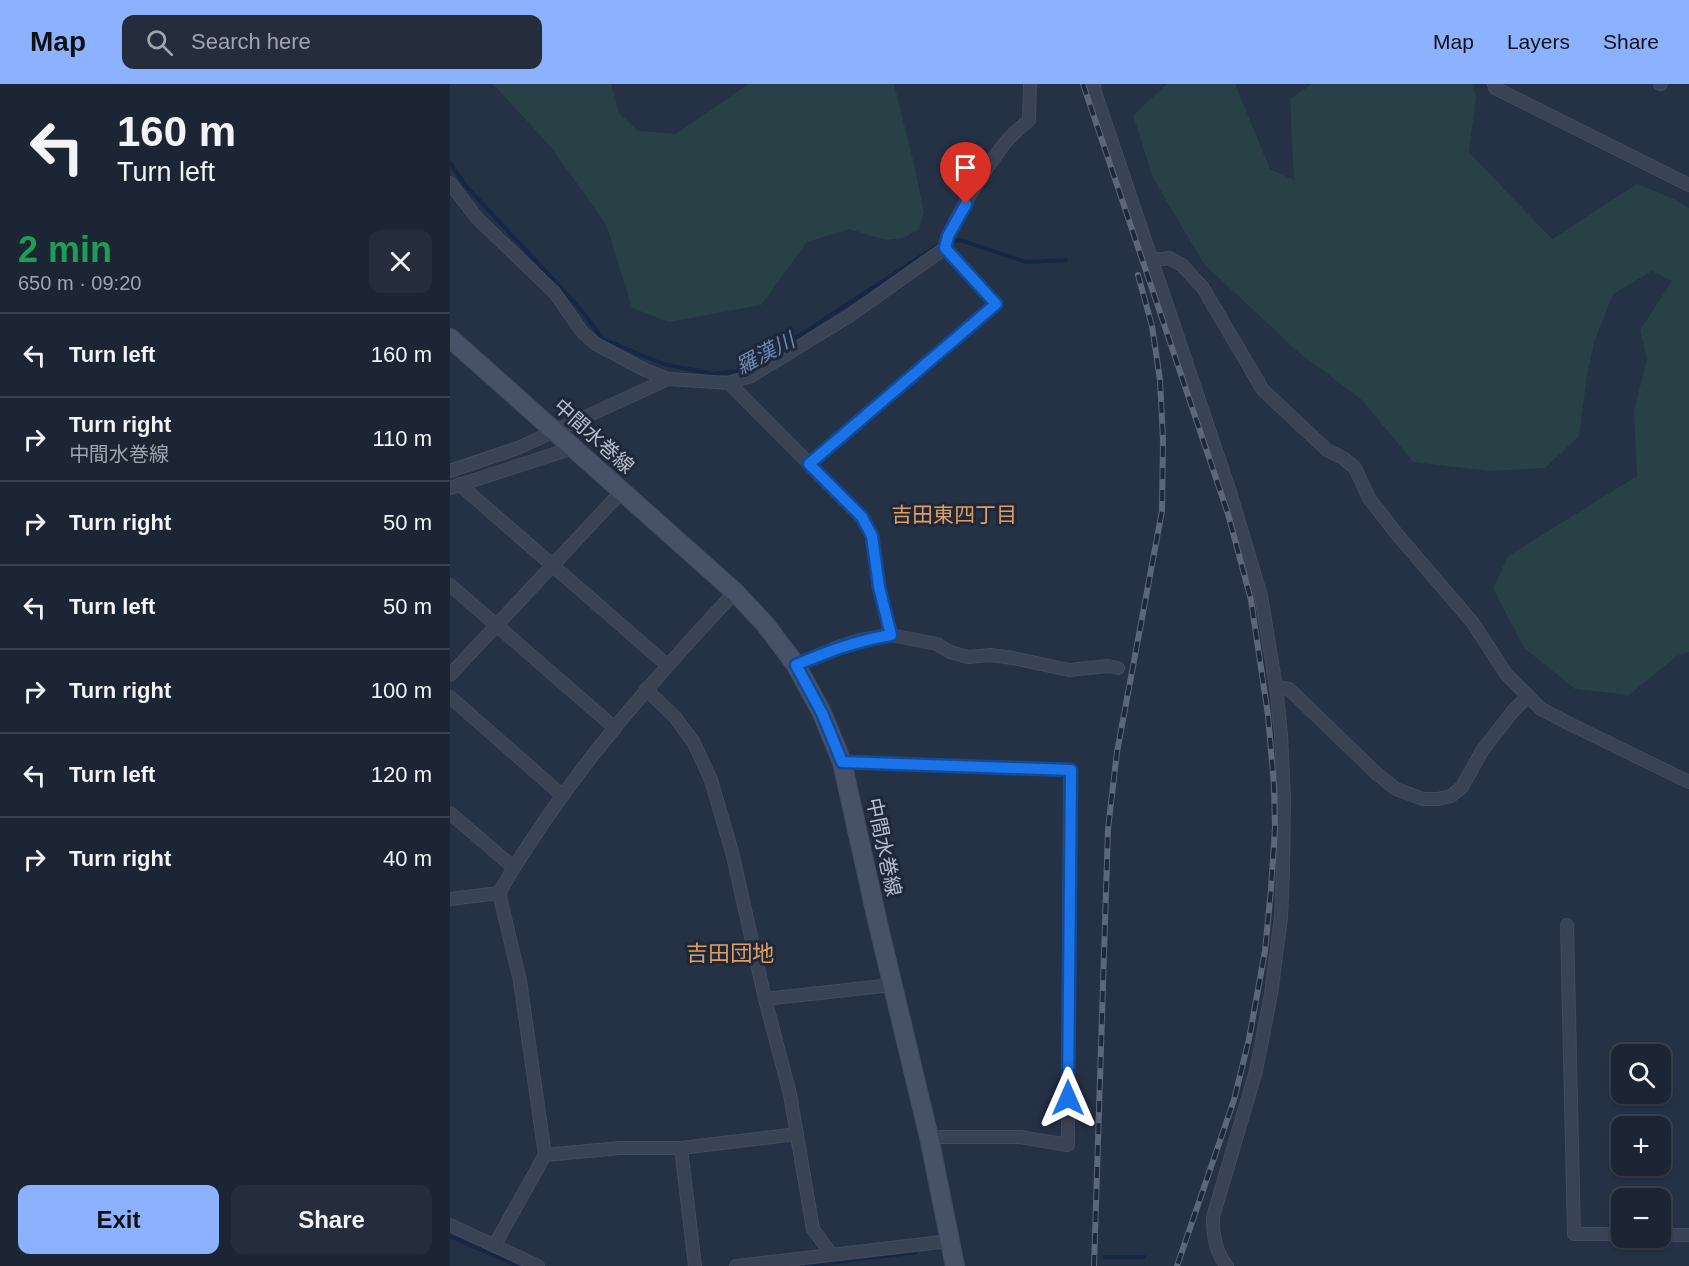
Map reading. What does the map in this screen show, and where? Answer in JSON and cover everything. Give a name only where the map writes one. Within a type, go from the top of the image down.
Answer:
[{"type":"main road","name":"中間水巻線","points":[[450,338],[735,592],[765,624],[796,665],[822,713],[842,762],[929,1137],[955,1266]]},
{"type":"street","points":[[450,183],[477,219],[554,292],[583,333],[596,344],[645,370],[668,379],[729,383],[751,376],[849,316],[945,248],[948,236],[1006,141],[1029,120],[1030,84]]},
{"type":"street","points":[[1094,84],[1230,492],[1261,596],[1276,687],[1284,798],[1281,917],[1271,994],[1256,1071],[1213,1217],[1213,1237],[1222,1260],[1227,1266]]},
{"type":"street","points":[[1494,84],[1495,88],[1689,185]]},
{"type":"street","points":[[809,464],[996,304],[945,248]]},
{"type":"street","points":[[1153,261],[1169,258],[1182,265],[1203,288],[1263,390],[1327,450],[1343,458],[1355,468],[1369,498],[1396,533],[1473,623],[1506,674],[1541,709],[1689,782]]},
{"type":"street","points":[[450,471],[519,448],[668,379]]},
{"type":"street","points":[[729,383],[862,517],[872,536],[879,587],[891,635]]},
{"type":"street","points":[[455,486],[573,447]]},
{"type":"street","points":[[455,486],[554,565],[667,665]]},
{"type":"street","points":[[450,675],[622,491]]},
{"type":"street","points":[[450,585],[615,728]]},
{"type":"street","points":[[494,1246],[545,1155],[520,981],[499,893],[563,796],[615,728],[667,665],[735,592]]},
{"type":"street","points":[[796,665],[860,640],[891,635],[938,644],[950,652],[968,657],[1013,658],[1069,670],[1108,666],[1118,668]]},
{"type":"street","points":[[1276,687],[1289,689],[1309,706],[1348,747],[1396,789],[1423,799],[1451,796],[1462,788],[1482,751],[1513,711],[1528,696]]},
{"type":"street","points":[[646,689],[675,717],[694,743],[711,780],[732,852],[765,999],[790,1094],[813,1229],[831,1254]]},
{"type":"street","points":[[450,697],[563,796]]},
{"type":"street","points":[[842,762],[1071,770],[1068,1145],[1020,1137],[929,1137]]},
{"type":"street","points":[[450,813],[514,868]]},
{"type":"street","points":[[450,899],[499,893]]},
{"type":"street","points":[[1567,925],[1574,1234],[1611,1234]]},
{"type":"street","points":[[765,999],[892,985]]},
{"type":"street","points":[[545,1155],[620,1148],[681,1148],[797,1134]]},
{"type":"street","points":[[681,1148],[695,1266]]},
{"type":"street","points":[[450,1225],[538,1266]]},
{"type":"street","points":[[1671,1235],[1689,1235]]},
{"type":"street","points":[[736,1266],[950,1241]]},
{"type":"green space","points":[[493,84],[611,84],[619,113],[638,131],[676,134],[748,84],[894,84],[924,213],[919,229],[904,238],[886,240],[849,229],[807,242],[761,305],[669,322],[632,308],[606,224],[551,147]]},
{"type":"green space","points":[[1167,84],[1235,84],[1270,169],[1294,180],[1290,99],[1312,84],[1472,84],[1476,97],[1469,152],[1552,239],[1637,184],[1676,200],[1689,208],[1689,652],[1677,656],[1629,695],[1575,689],[1524,648],[1493,588],[1508,556],[1637,476],[1634,411],[1647,359],[1640,330],[1672,281],[1652,271],[1613,294],[1594,343],[1587,375],[1579,436],[1545,468],[1490,471],[1413,462],[1362,400],[1297,351],[1204,264],[1153,178],[1133,115]]},
{"type":"waterway","name":"羅漢川","points":[[450,163],[465,185],[577,305],[603,339],[663,364],[713,374],[738,371],[774,352],[940,244]]},
{"type":"waterway","name":"羅漢川","points":[[950,242],[960,240],[1026,262],[1066,260]]},
{"type":"waterway","points":[[450,1236],[518,1266]]},
{"type":"waterway","points":[[807,1266],[916,1252]]},
{"type":"waterway","points":[[1105,1257],[1144,1257]]},
{"type":"railway","points":[[1083,84],[1228,514],[1251,600],[1268,715],[1274,786],[1275,828],[1265,951],[1249,1039],[1234,1100],[1177,1266]]},
{"type":"railway","points":[[1094,1266],[1108,829],[1117,752],[1162,511],[1163,440],[1160,380],[1152,326],[1138,275]]},
{"type":"district","name":"吉田東四丁目","points":[[954,514]]},
{"type":"district","name":"吉田団地","points":[[730,953]]},
{"type":"route","points":[[966,204],[948,236],[945,248],[996,304],[809,464],[862,517],[872,536],[879,587],[891,635],[860,640],[796,665],[822,713],[842,762],[1071,770],[1068,1098]]}]
